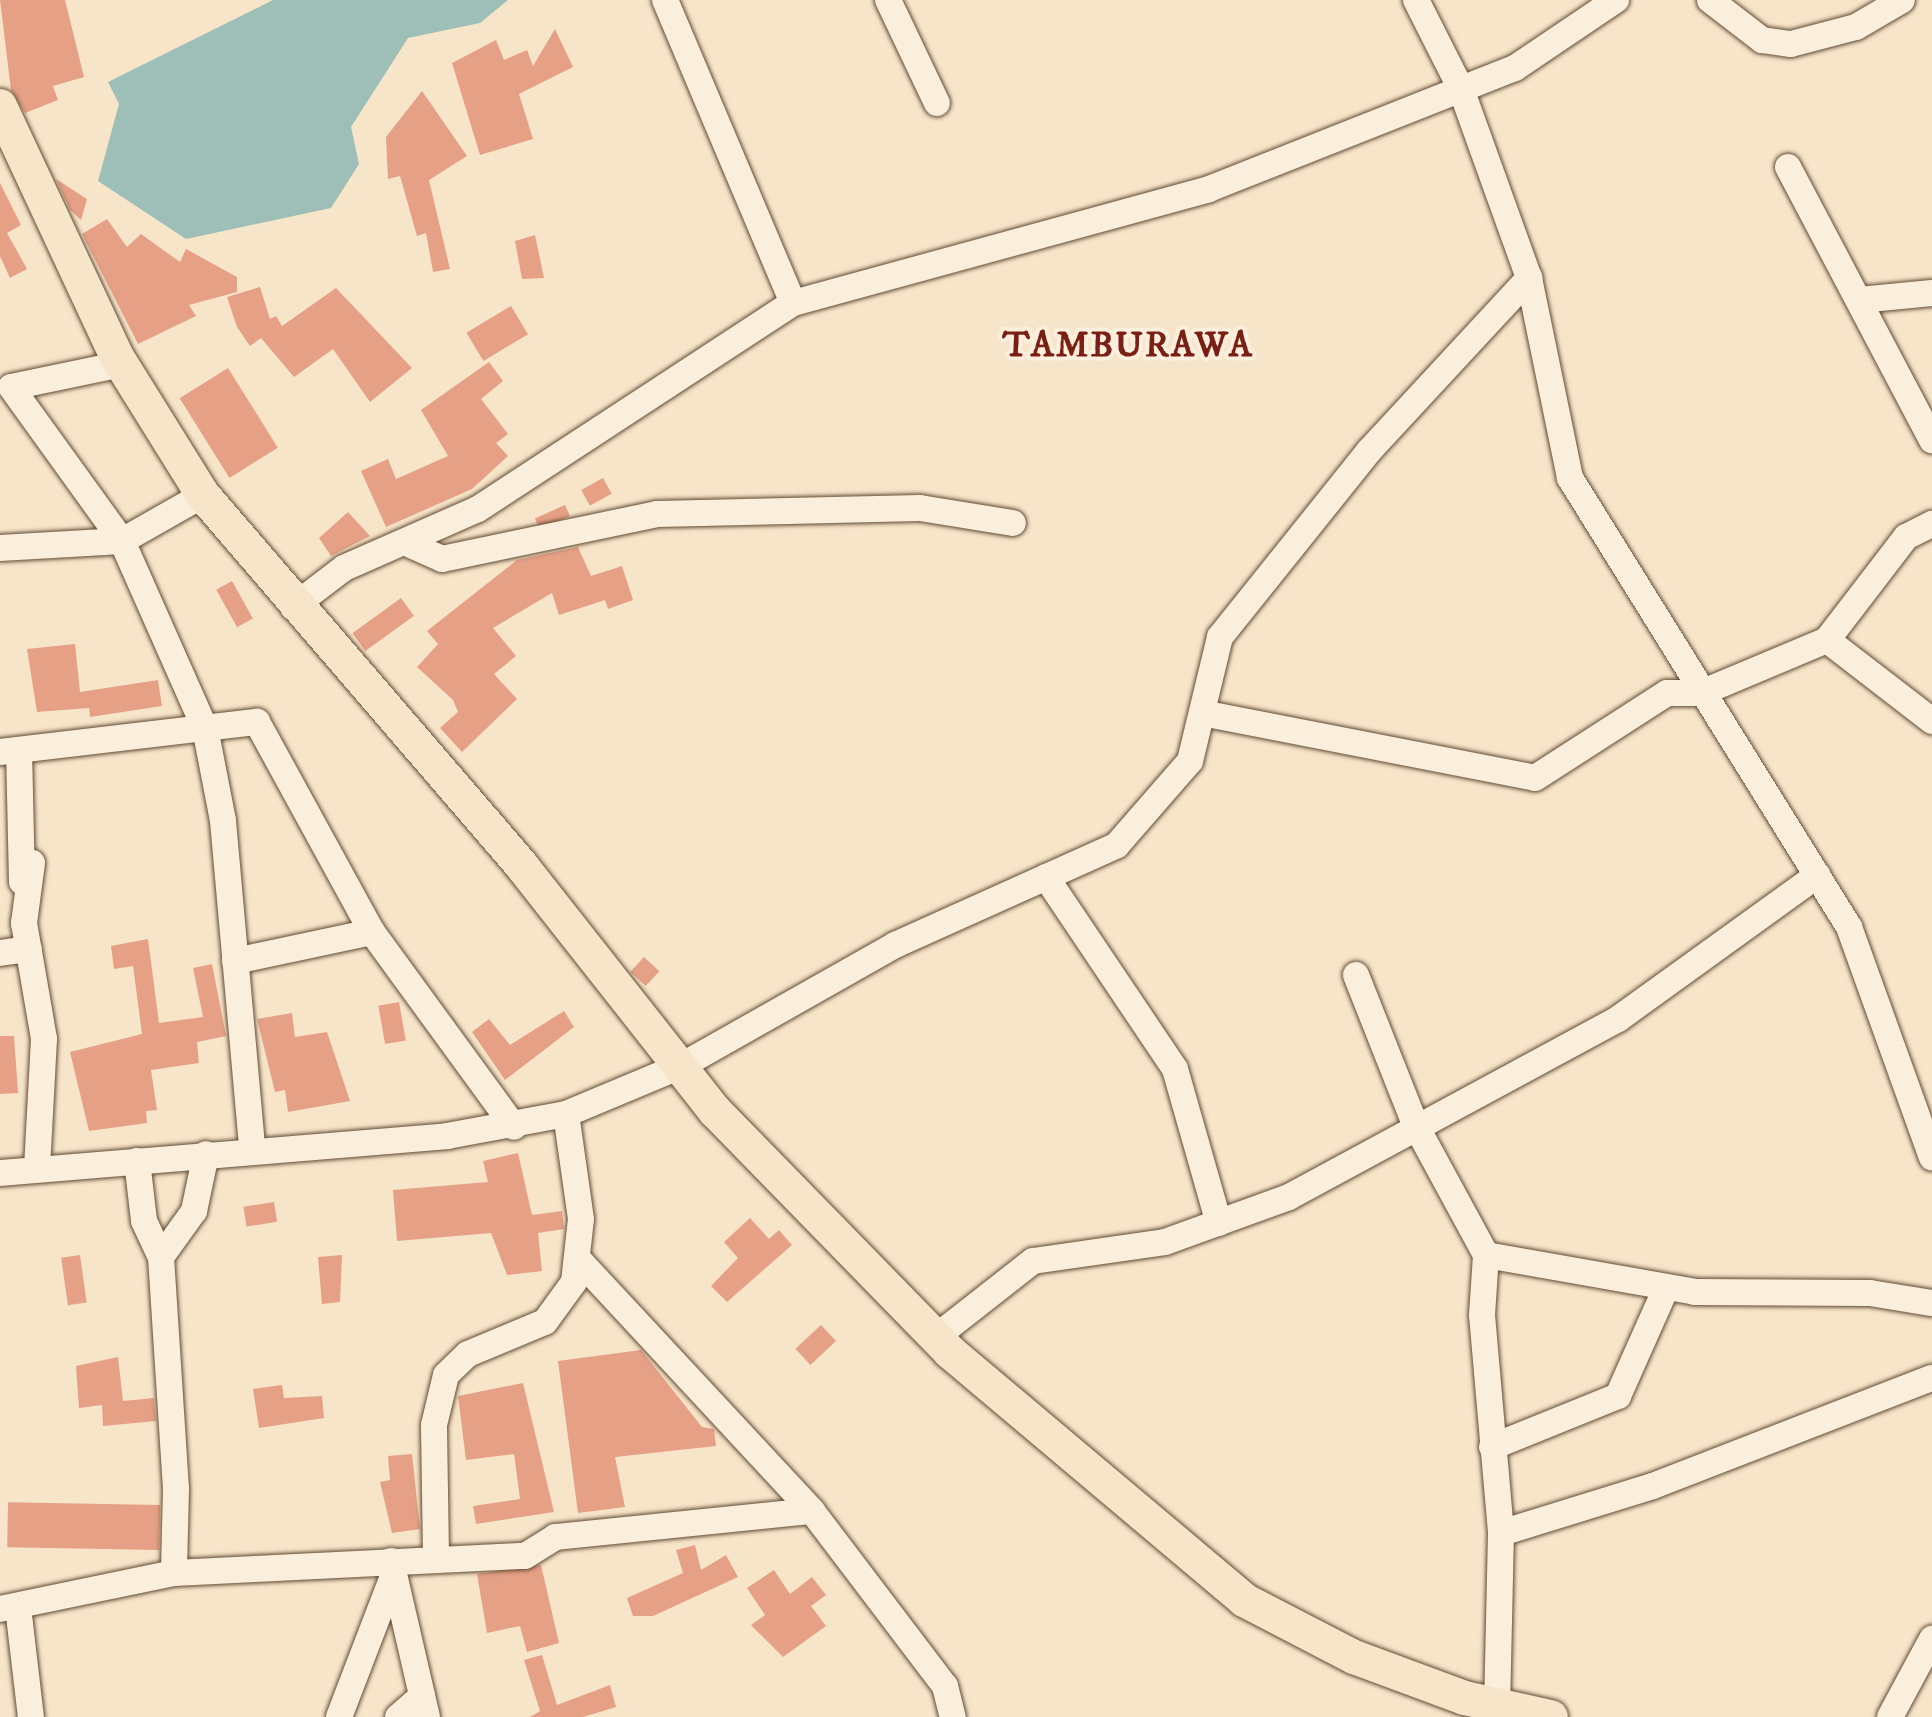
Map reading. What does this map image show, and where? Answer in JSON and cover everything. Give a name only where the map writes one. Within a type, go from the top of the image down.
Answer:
[{"type":"main road","points":[[0,106],[122,364],[203,495],[293,607],[522,866],[683,1065],[715,1111],[936,1337],[1244,1600],[1354,1657],[1497,1704],[1551,1717]]},
{"type":"street","points":[[665,0],[793,303]]},
{"type":"street","points":[[888,0],[937,103]]},
{"type":"street","points":[[1416,0],[1461,89],[1529,278],[1570,478],[1701,693],[1818,875],[1875,992],[1932,1157]]},
{"type":"street","points":[[293,607],[344,568],[411,545],[478,509],[793,303],[1209,189],[1515,68],[1616,0]]},
{"type":"street","points":[[1710,0],[1762,40],[1791,44],[1856,27],[1902,0]]},
{"type":"street","points":[[1788,167],[1932,440]]},
{"type":"street","points":[[0,1173],[514,1127],[566,1114],[683,1065],[895,945],[1117,845],[1190,761],[1220,637],[1369,451],[1529,278]]},
{"type":"street","points":[[1859,300],[1932,293]]},
{"type":"street","points":[[122,364],[4,382],[122,541],[205,728],[223,821],[252,1149]]},
{"type":"street","points":[[0,548],[122,541],[203,495]]},
{"type":"street","points":[[411,545],[442,559],[657,514],[920,508],[1013,523]]},
{"type":"street","points":[[1202,713],[1535,778],[1667,693],[1701,693],[1827,640],[1906,537],[1932,524]]},
{"type":"street","points":[[1827,640],[1932,721]]},
{"type":"street","points":[[37,1169],[44,1039],[17,951],[10,751],[257,722],[372,932],[514,1127]]},
{"type":"street","points":[[17,951],[32,863]]},
{"type":"street","points":[[936,1337],[1033,1261],[1156,1244],[1289,1197],[1415,1124],[1618,1019],[1818,875]]},
{"type":"street","points":[[1046,877],[1169,1057],[1219,1223]]},
{"type":"street","points":[[235,961],[372,932]]},
{"type":"street","points":[[1356,975],[1415,1124],[1486,1255],[1482,1315],[1501,1533],[1497,1704]]},
{"type":"street","points":[[436,1555],[434,1425],[446,1375],[468,1354],[545,1322],[574,1282],[579,1260],[581,1219],[566,1114]]},
{"type":"street","points":[[161,1257],[194,1211],[206,1154]]},
{"type":"street","points":[[137,1161],[144,1221],[161,1257],[176,1489],[174,1573]]},
{"type":"street","points":[[1486,1255],[1666,1288],[1870,1293],[1932,1303]]},
{"type":"street","points":[[579,1260],[812,1511],[945,1686],[953,1717]]},
{"type":"street","points":[[1492,1447],[1618,1396],[1666,1288]]},
{"type":"street","points":[[1501,1533],[1653,1486],[1932,1378]]},
{"type":"street","points":[[31,1717],[9,1608],[174,1573],[392,1569],[436,1555],[525,1556],[555,1537],[812,1511]]},
{"type":"street","points":[[392,1569],[424,1706],[398,1717]]},
{"type":"street","points":[[339,1717],[392,1569]]},
{"type":"street","points":[[1890,1717],[1932,1639]]},
{"type":"water","points":[[273,0],[508,0],[480,23],[408,38],[351,127],[359,164],[331,208],[186,239],[98,181],[119,104],[108,82]]},
{"type":"building","points":[[0,0],[65,0],[84,77],[53,86],[58,100],[25,113],[11,90]]},
{"type":"building","points":[[555,29],[573,67],[519,94],[533,139],[480,155],[452,63],[496,40],[504,60],[527,50],[533,66]]},
{"type":"building","points":[[422,91],[467,156],[429,180],[450,269],[433,272],[426,233],[417,236],[400,176],[388,179],[386,137]]},
{"type":"building","points":[[56,179],[87,199],[81,220],[70,210]]},
{"type":"building","points":[[0,183],[21,225],[7,233],[27,269],[10,278],[0,256]]},
{"type":"building","points":[[107,219],[127,247],[141,234],[180,262],[186,249],[237,277],[237,292],[189,305],[196,316],[138,344],[82,234]]},
{"type":"building","points":[[535,235],[544,278],[522,279],[515,241]]},
{"type":"building","points":[[260,287],[270,319],[276,316],[282,326],[336,288],[412,368],[370,402],[333,349],[294,377],[261,338],[250,346],[237,327],[227,297]]},
{"type":"building","points":[[511,306],[528,334],[483,361],[466,333]]},
{"type":"building","points":[[489,362],[503,381],[481,399],[508,434],[496,443],[508,456],[472,489],[386,527],[361,471],[388,459],[396,479],[448,456],[421,410]]},
{"type":"building","points":[[228,368],[278,448],[229,478],[180,398]]},
{"type":"building","points":[[603,478],[612,494],[590,506],[581,490]]},
{"type":"building","points":[[565,505],[570,516],[540,529],[535,518]]},
{"type":"building","points":[[348,512],[370,536],[331,556],[319,538]]},
{"type":"building","points":[[578,547],[591,576],[622,566],[633,600],[608,609],[605,600],[559,615],[552,593],[493,628],[516,656],[494,674],[517,699],[462,752],[440,728],[458,712],[453,700],[417,667],[438,644],[427,631],[517,560]]},
{"type":"building","points":[[232,581],[253,619],[237,627],[216,590]]},
{"type":"building","points":[[401,598],[414,616],[365,651],[352,633]]},
{"type":"building","points":[[75,644],[80,692],[158,680],[162,706],[90,717],[89,708],[37,712],[27,649]]},
{"type":"building","points":[[148,939],[159,1023],[203,1017],[193,968],[212,964],[226,1036],[197,1042],[199,1063],[151,1070],[157,1110],[146,1111],[147,1123],[89,1131],[70,1052],[142,1034],[133,966],[114,969],[111,946]]},
{"type":"building","points":[[644,957],[659,971],[646,986],[630,972]]},
{"type":"building","points":[[399,1002],[406,1040],[385,1044],[378,1006]]},
{"type":"building","points":[[564,1011],[574,1027],[505,1080],[472,1032],[489,1019],[510,1045]]},
{"type":"building","points":[[292,1013],[295,1037],[327,1032],[350,1101],[288,1112],[285,1090],[275,1092],[257,1019]]},
{"type":"building","points":[[0,1036],[14,1036],[18,1093],[0,1094]]},
{"type":"building","points":[[518,1153],[532,1215],[562,1211],[564,1229],[538,1233],[542,1271],[507,1275],[491,1233],[397,1241],[393,1190],[488,1182],[483,1161]]},
{"type":"building","points":[[274,1202],[277,1222],[247,1227],[243,1207]]},
{"type":"building","points":[[750,1218],[769,1239],[779,1230],[792,1245],[727,1302],[711,1286],[738,1258],[724,1242]]},
{"type":"building","points":[[80,1255],[87,1303],[68,1305],[61,1258]]},
{"type":"building","points":[[342,1255],[340,1302],[322,1304],[318,1257]]},
{"type":"building","points":[[821,1325],[836,1341],[810,1365],[795,1349]]},
{"type":"building","points":[[641,1350],[702,1427],[714,1429],[716,1446],[615,1457],[625,1507],[578,1513],[558,1361]]},
{"type":"building","points":[[118,1357],[123,1401],[154,1398],[156,1421],[103,1426],[102,1405],[79,1408],[76,1366]]},
{"type":"building","points":[[523,1383],[554,1512],[476,1524],[473,1506],[520,1499],[514,1454],[466,1460],[458,1396]]},
{"type":"building","points":[[282,1385],[284,1398],[322,1396],[324,1418],[259,1428],[253,1389]]},
{"type":"building","points":[[412,1454],[420,1529],[392,1533],[380,1482],[390,1480],[388,1456]]},
{"type":"building","points":[[8,1502],[160,1505],[159,1550],[7,1547]]},
{"type":"building","points":[[695,1545],[701,1570],[726,1555],[738,1577],[653,1616],[633,1616],[627,1598],[683,1573],[676,1550]]},
{"type":"building","points":[[541,1565],[559,1643],[527,1652],[520,1626],[487,1633],[477,1574]]},
{"type":"building","points":[[774,1570],[790,1594],[812,1577],[826,1595],[811,1606],[826,1626],[783,1657],[751,1625],[765,1615],[747,1588]]},
{"type":"building","points":[[542,1655],[557,1705],[610,1685],[616,1707],[583,1717],[530,1717],[540,1711],[524,1660]]},
{"type":"district","name":"TAMBURAWA","points":[[1128,346]]}]
